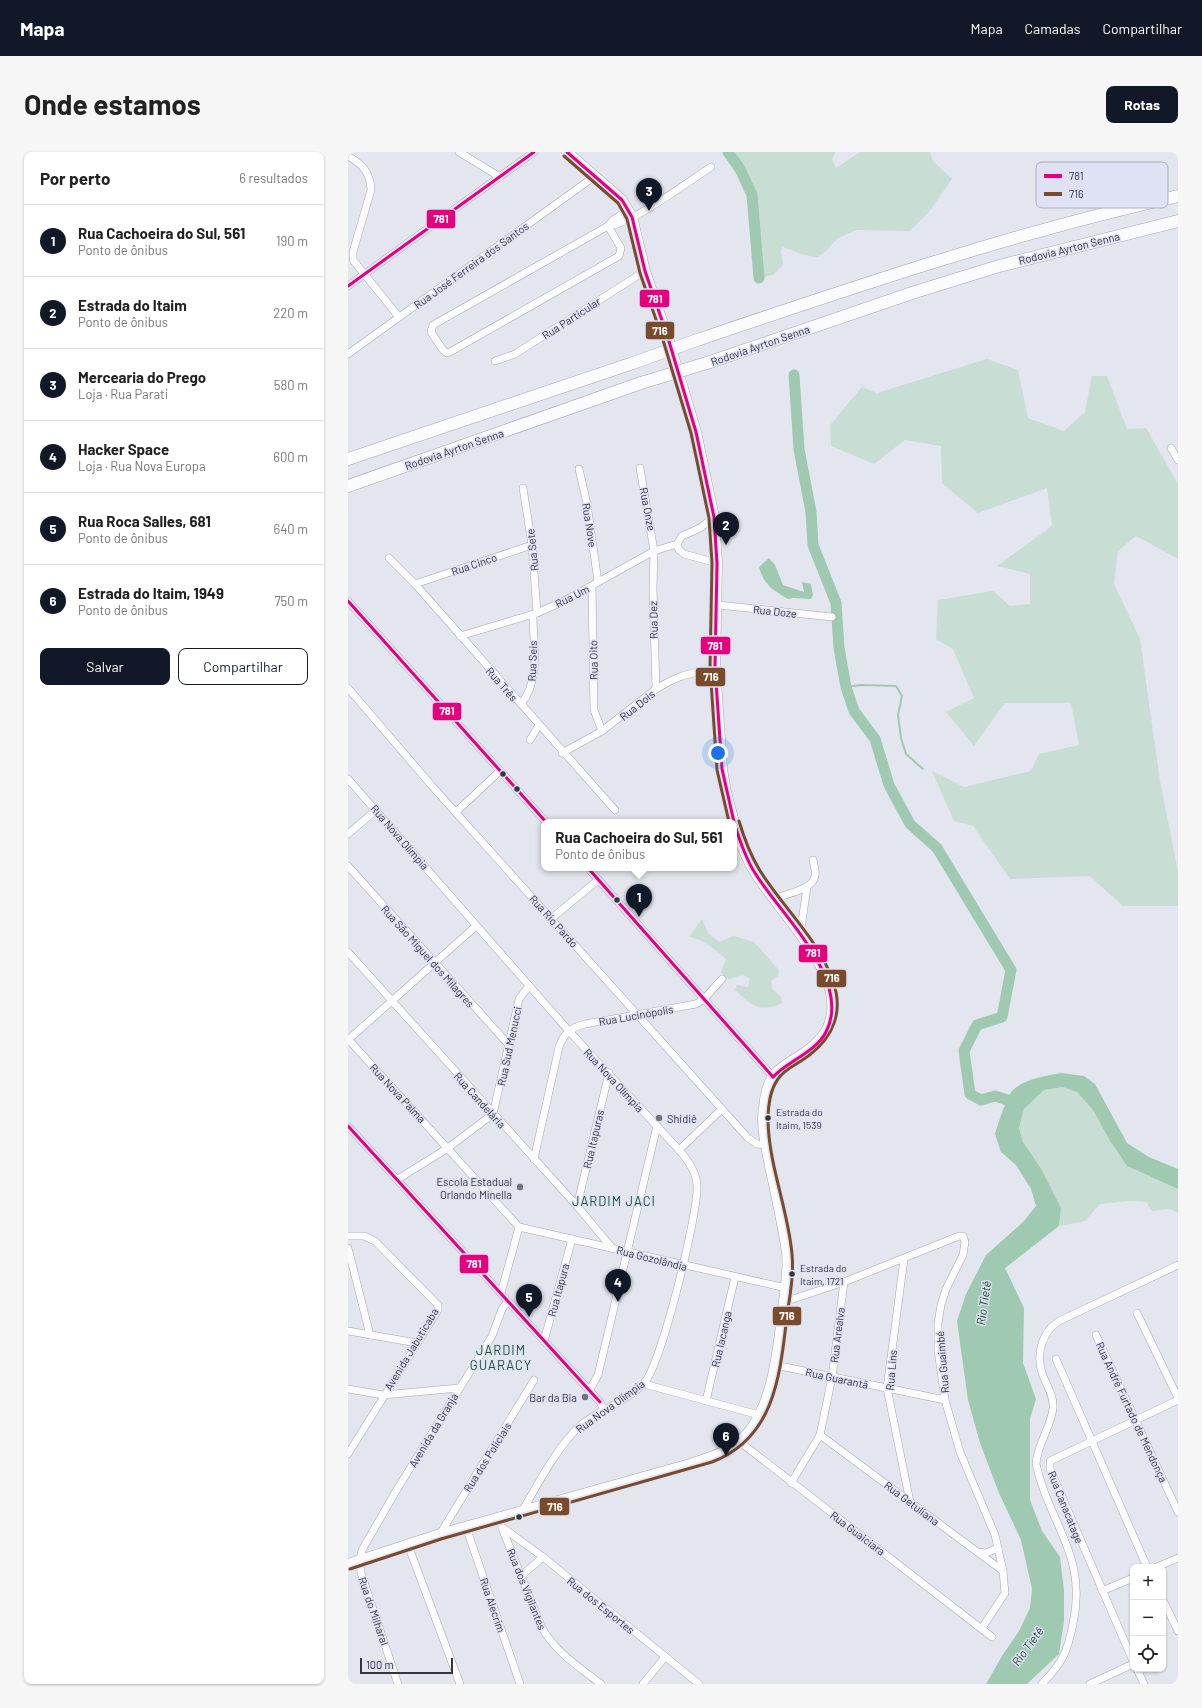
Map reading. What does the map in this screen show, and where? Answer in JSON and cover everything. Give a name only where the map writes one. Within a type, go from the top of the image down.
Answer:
[{"type":"highway","name":"Rodovia Ayrton Senna","points":[[1168,199],[1178,196]]},
{"type":"highway","name":"Rodovia Ayrton Senna","points":[[348,459],[700,339],[937,261],[1044,230],[1131,208]]},
{"type":"highway","name":"Rodovia Ayrton Senna","points":[[348,486],[641,383],[710,362],[908,294],[999,266],[1178,221]]},
{"type":"street","points":[[459,152],[500,177]]},
{"type":"street","points":[[348,286],[534,152]]},
{"type":"street","points":[[567,152],[595,176],[631,213],[645,271],[668,338],[696,432],[714,516],[718,563],[716,668],[722,769],[733,819]]},
{"type":"street","points":[[348,156],[365,168],[370,180],[371,190],[353,252],[353,260],[399,317]]},
{"type":"street","points":[[608,226],[621,248],[619,256],[450,352],[443,350],[431,332],[433,325],[608,226],[615,225],[631,213],[666,197],[711,167]]},
{"type":"street","name":"Rua José Ferreira dos Santos","points":[[348,354],[595,176]]},
{"type":"street","name":"Rua Particular","points":[[495,361],[515,354],[645,271]]},
{"type":"street","points":[[1171,448],[1178,460]]},
{"type":"street","name":"Rua Onze","points":[[640,468],[654,551]]},
{"type":"street","name":"Rua Nove","points":[[579,469],[588,504],[595,584]]},
{"type":"street","name":"Rua Sete","points":[[522,488],[532,545],[535,614]]},
{"type":"street","name":"Rua Um","points":[[460,636],[535,614],[595,584],[654,551],[677,544],[682,536],[700,528],[714,516]]},
{"type":"street","points":[[677,544],[679,550],[684,554],[718,563]]},
{"type":"street","name":"Rua Cinco","points":[[415,584],[532,545]]},
{"type":"street","name":"Rua Dez","points":[[654,551],[652,588],[656,689]]},
{"type":"street","name":"Rua Três","points":[[389,558],[415,584],[562,752],[615,810]]},
{"type":"street","name":"Rua Oito","points":[[595,584],[594,710],[602,732]]},
{"type":"street","points":[[348,601],[543,819]]},
{"type":"street","name":"Rua Doze","points":[[718,605],[832,617]]},
{"type":"street","name":"Rua Seis","points":[[521,704],[528,696],[533,680],[535,614]]},
{"type":"street","name":"Rua Dois","points":[[562,752],[602,732],[656,689],[682,676],[716,668]]},
{"type":"street","name":"Rua Rio Pardo","points":[[348,688],[456,812],[640,1015],[752,1142],[766,1145]]},
{"type":"street","points":[[530,740],[539,726]]},
{"type":"street","points":[[456,812],[500,770]]},
{"type":"street","name":"Rua Nova Olímpia","points":[[348,779],[351,787],[376,810],[568,1030],[680,1150],[693,1169],[697,1185],[694,1212],[682,1265],[663,1342],[655,1365],[644,1384],[591,1418],[571,1434],[523,1510]]},
{"type":"street","points":[[348,834],[376,810]]},
{"type":"street","points":[[348,1564],[440,1534],[466,1527],[500,1522],[523,1510],[690,1464],[721,1453],[740,1442],[747,1435],[759,1415],[768,1395],[775,1365],[786,1288],[787,1254],[766,1145],[763,1109],[765,1098],[773,1077],[782,1066],[821,1040],[830,1024],[832,1000],[829,985],[819,964],[749,863],[737,830]]},
{"type":"street","points":[[773,899],[807,887],[815,879],[813,860]]},
{"type":"street","name":"Rua São Miguel dos Milagres","points":[[348,866],[509,1045]]},
{"type":"street","points":[[590,871],[773,1077]]},
{"type":"street","points":[[552,918],[598,880]]},
{"type":"street","points":[[800,935],[807,887]]},
{"type":"street","points":[[348,1039],[392,1002],[476,926]]},
{"type":"street","name":"Rua Candelária","points":[[348,952],[577,1206],[612,1248]]},
{"type":"street","points":[[704,999],[722,979]]},
{"type":"street","name":"Rua Sud Menucci","points":[[493,1114],[519,998],[529,986]]},
{"type":"street","name":"Rua Lucinópolis","points":[[568,1030],[585,1024],[696,1004],[704,999]]},
{"type":"street","points":[[534,1159],[559,1047],[563,1036],[568,1030]]},
{"type":"street","name":"Rua Nova Palma","points":[[348,1039],[519,1227]]},
{"type":"street","name":"Rua Itapuras","points":[[577,1206],[609,1073]]},
{"type":"street","points":[[680,1150],[722,1109]]},
{"type":"street","points":[[398,1179],[448,1148],[493,1114]]},
{"type":"street","points":[[348,1126],[600,1402],[604,1410]]},
{"type":"street","points":[[589,1391],[598,1375],[657,1126]]},
{"type":"street","points":[[501,1293],[519,1227]]},
{"type":"street","name":"Rua Gozolândia","points":[[519,1227],[735,1278],[786,1288]]},
{"type":"street","name":"Avenida Jabuticaba","points":[[348,1236],[364,1236],[375,1241],[438,1303],[438,1310],[349,1451]]},
{"type":"street","name":"Rua Guaimbé","points":[[784,1302],[844,1282],[958,1236],[963,1236],[963,1255],[946,1289],[938,1323],[938,1350],[945,1400],[960,1452],[993,1529],[1006,1587],[1004,1597],[979,1626]]},
{"type":"street","name":"Rua Itapura","points":[[544,1341],[572,1239]]},
{"type":"street","points":[[348,1248],[370,1334]]},
{"type":"street","name":"Rua Lins","points":[[904,1259],[887,1388],[910,1502]]},
{"type":"street","points":[[1042,1684],[1056,1669],[1064,1657],[1074,1620],[1077,1591],[1074,1564],[1036,1464],[1037,1453],[1048,1428],[1053,1406],[1053,1398],[1040,1364],[1043,1340],[1047,1330],[1058,1320],[1178,1265]]},
{"type":"street","name":"Rua Iacanga","points":[[706,1401],[735,1278]]},
{"type":"street","name":"Rua Arealva","points":[[792,1483],[820,1435],[832,1377],[844,1282]]},
{"type":"street","name":"Avenida da Granja","points":[[360,1560],[362,1550],[459,1388],[492,1336],[502,1309],[508,1300]]},
{"type":"street","points":[[1137,1313],[1178,1399]]},
{"type":"street","points":[[348,1331],[416,1343]]},
{"type":"street","name":"Rua André Furtado de Mendonça","points":[[1096,1335],[1178,1512]]},
{"type":"street","points":[[1056,1359],[1146,1564]]},
{"type":"street","name":"Rua Guarantã","points":[[775,1365],[945,1400]]},
{"type":"street","name":"Rua dos Policiais","points":[[440,1534],[534,1380]]},
{"type":"street","points":[[644,1384],[759,1415]]},
{"type":"street","points":[[348,1389],[383,1395],[459,1388]]},
{"type":"street","name":"Rua Canacatage","points":[[1130,1654],[1049,1466],[1050,1461],[1053,1458],[1178,1399]]},
{"type":"street","name":"Rua Getuliana","points":[[820,1435],[1003,1571]]},
{"type":"street","name":"Rua Guaiciara","points":[[740,1442],[992,1636]]},
{"type":"street","points":[[891,1488],[901,1486],[906,1481]]},
{"type":"street","name":"Rua dos Esportes","points":[[500,1522],[699,1684]]},
{"type":"street","name":"Rua dos Vigilantes","points":[[500,1522],[547,1638],[562,1653],[600,1684]]},
{"type":"street","name":"Rua Alecrim","points":[[466,1527],[520,1684]]},
{"type":"street","points":[[408,1545],[460,1684]]},
{"type":"street","points":[[978,1552],[986,1553],[998,1548]]},
{"type":"street","points":[[521,1576],[543,1557]]},
{"type":"street","points":[[1164,1564],[1178,1558]]},
{"type":"street","name":"Rua do Milharal","points":[[360,1560],[361,1573],[398,1684]]},
{"type":"street","points":[[1102,1591],[1130,1579]]},
{"type":"street","points":[[1166,1606],[1178,1631]]},
{"type":"street","points":[[643,1684],[665,1657]]},
{"type":"street","points":[[1090,1684],[1130,1665]]},
{"type":"street","points":[[1138,1672],[1144,1684]]},
{"type":"shaded area","points":[[732,152],[836,152],[832,159],[836,168],[860,152],[930,152],[933,161],[952,179],[929,212],[910,231],[857,230],[838,238],[824,253],[817,257],[804,255],[783,247],[781,250],[783,265],[773,275],[767,276],[763,279],[755,270],[753,265],[753,245],[757,220],[754,192],[748,175]]},
{"type":"shaded area","points":[[987,359],[1018,370],[1028,418],[1064,431],[1085,412],[1092,376],[1107,376],[1127,429],[1146,428],[1178,484],[1178,559],[1136,536],[1118,551],[1114,584],[1140,639],[1160,781],[1178,871],[1178,906],[1123,906],[1090,876],[1010,879],[973,826],[954,821],[932,771],[964,787],[1031,771],[1039,754],[1079,745],[1071,703],[1005,703],[974,746],[946,712],[974,698],[953,649],[936,639],[938,600],[993,591],[1010,606],[1030,604],[1030,574],[997,566],[1052,526],[1047,488],[978,513],[942,483],[941,446],[905,440],[874,464],[831,446],[830,425],[862,387],[877,393]]},
{"type":"shaded area","points":[[702,919],[708,933],[719,942],[734,936],[754,942],[779,970],[778,976],[771,981],[772,989],[781,997],[782,1003],[768,1008],[762,1008],[751,1004],[735,990],[737,985],[748,987],[750,979],[741,975],[727,979],[721,972],[726,959],[704,942],[689,937]]},
{"type":"shaded area","points":[[1064,1087],[1077,1092],[1093,1110],[1110,1141],[1127,1166],[1178,1189],[1178,1213],[1170,1209],[1152,1211],[1146,1202],[1130,1201],[1100,1204],[1085,1221],[1059,1226],[1061,1208],[1042,1170],[1023,1142],[1019,1128],[1024,1109],[1044,1090]]},
{"type":"water","points":[[769,558],[775,565],[783,585],[804,592],[802,582],[811,584],[813,595],[811,599],[788,599],[769,586],[763,578],[759,567]]},
{"type":"water","name":"Rio Tietê","points":[[1061,1073],[1084,1076],[1095,1084],[1127,1143],[1149,1157],[1178,1169],[1178,1189],[1127,1166],[1110,1141],[1093,1110],[1077,1092],[1063,1087],[1044,1090],[1024,1109],[1019,1128],[1023,1142],[1042,1170],[1061,1208],[1059,1226],[1005,1268],[1024,1308],[1023,1363],[1036,1399],[1030,1419],[1030,1500],[1042,1531],[1060,1557],[1064,1590],[1064,1621],[1059,1654],[1027,1684],[986,1684],[1002,1656],[1019,1631],[1030,1608],[1032,1589],[1021,1540],[999,1493],[980,1443],[968,1400],[957,1321],[966,1294],[986,1255],[1023,1222],[1036,1206],[1031,1189],[1016,1165],[1001,1152],[995,1134],[1007,1099],[1012,1091],[1028,1081]]},
{"type":"waterway","points":[[728,152],[740,169],[752,195],[759,278]]},
{"type":"waterway","points":[[794,375],[799,449],[811,512],[813,545],[836,603],[839,648],[846,687],[854,711],[875,739],[889,785],[910,824],[937,848],[1011,970],[1002,1017],[977,1025],[964,1051],[970,1094],[981,1100],[995,1096],[1014,1102]]},
{"type":"waterway","points":[[846,687],[861,685],[896,686],[902,696],[898,715],[901,738],[906,754],[923,769]]},
{"type":"transit line","name":"781","points":[[348,286],[534,152]]},
{"type":"transit line","name":"781","points":[[567,152],[622,200],[632,217],[645,271],[668,338],[696,432],[714,517],[717,563],[715,667],[722,769],[733,819]]},
{"type":"transit line","name":"716","points":[[564,156],[618,203],[627,219],[640,273],[663,340],[691,433],[709,518],[712,563],[710,667],[717,770],[728,819]]},
{"type":"transit line","name":"781","points":[[348,601],[543,819]]},
{"type":"transit line","name":"716","points":[[350,1569],[441,1539],[712,1462],[733,1451],[749,1437],[762,1421],[777,1382],[792,1269],[790,1237],[769,1138],[768,1116],[770,1099],[775,1083],[780,1076],[810,1055],[825,1040],[834,1023],[837,1013],[837,1003],[836,992],[831,975],[823,958],[759,869],[753,858],[739,821]]},
{"type":"transit line","name":"781","points":[[737,832],[751,867],[810,948],[822,970],[830,991],[832,1012],[826,1032],[816,1045],[809,1051],[779,1071],[773,1077]]},
{"type":"transit line","name":"781","points":[[591,871],[773,1077]]},
{"type":"transit line","name":"781","points":[[348,1126],[600,1402]]},
{"type":"place","name":"Mercearia do Prego","points":[[649,211]]},
{"type":"place","name":"Estrada do Itaim","points":[[726,545]]},
{"type":"place","name":"Rua Cachoeira do Sul, 561","points":[[639,917]]},
{"type":"place","name":"Shidiê","points":[[659,1118]]},
{"type":"place","name":"Estrada do Itaim, 1539","points":[[768,1118]]},
{"type":"place","name":"Escola Estadual Orlando Minella","points":[[520,1187]]},
{"type":"place","name":"Estrada do Itaim, 1721","points":[[792,1274]]},
{"type":"place","name":"Hacker Space","points":[[618,1302]]},
{"type":"place","name":"Rua Roca Salles, 681","points":[[529,1317]]},
{"type":"place","name":"Bar da Bia","points":[[585,1397]]},
{"type":"place","name":"Estrada do Itaim, 1949","points":[[726,1456]]},
{"type":"district","name":"JARDIM JACI","points":[[614,1201]]},
{"type":"district","name":"JARDIM GUARACY","points":[[501,1358]]}]
